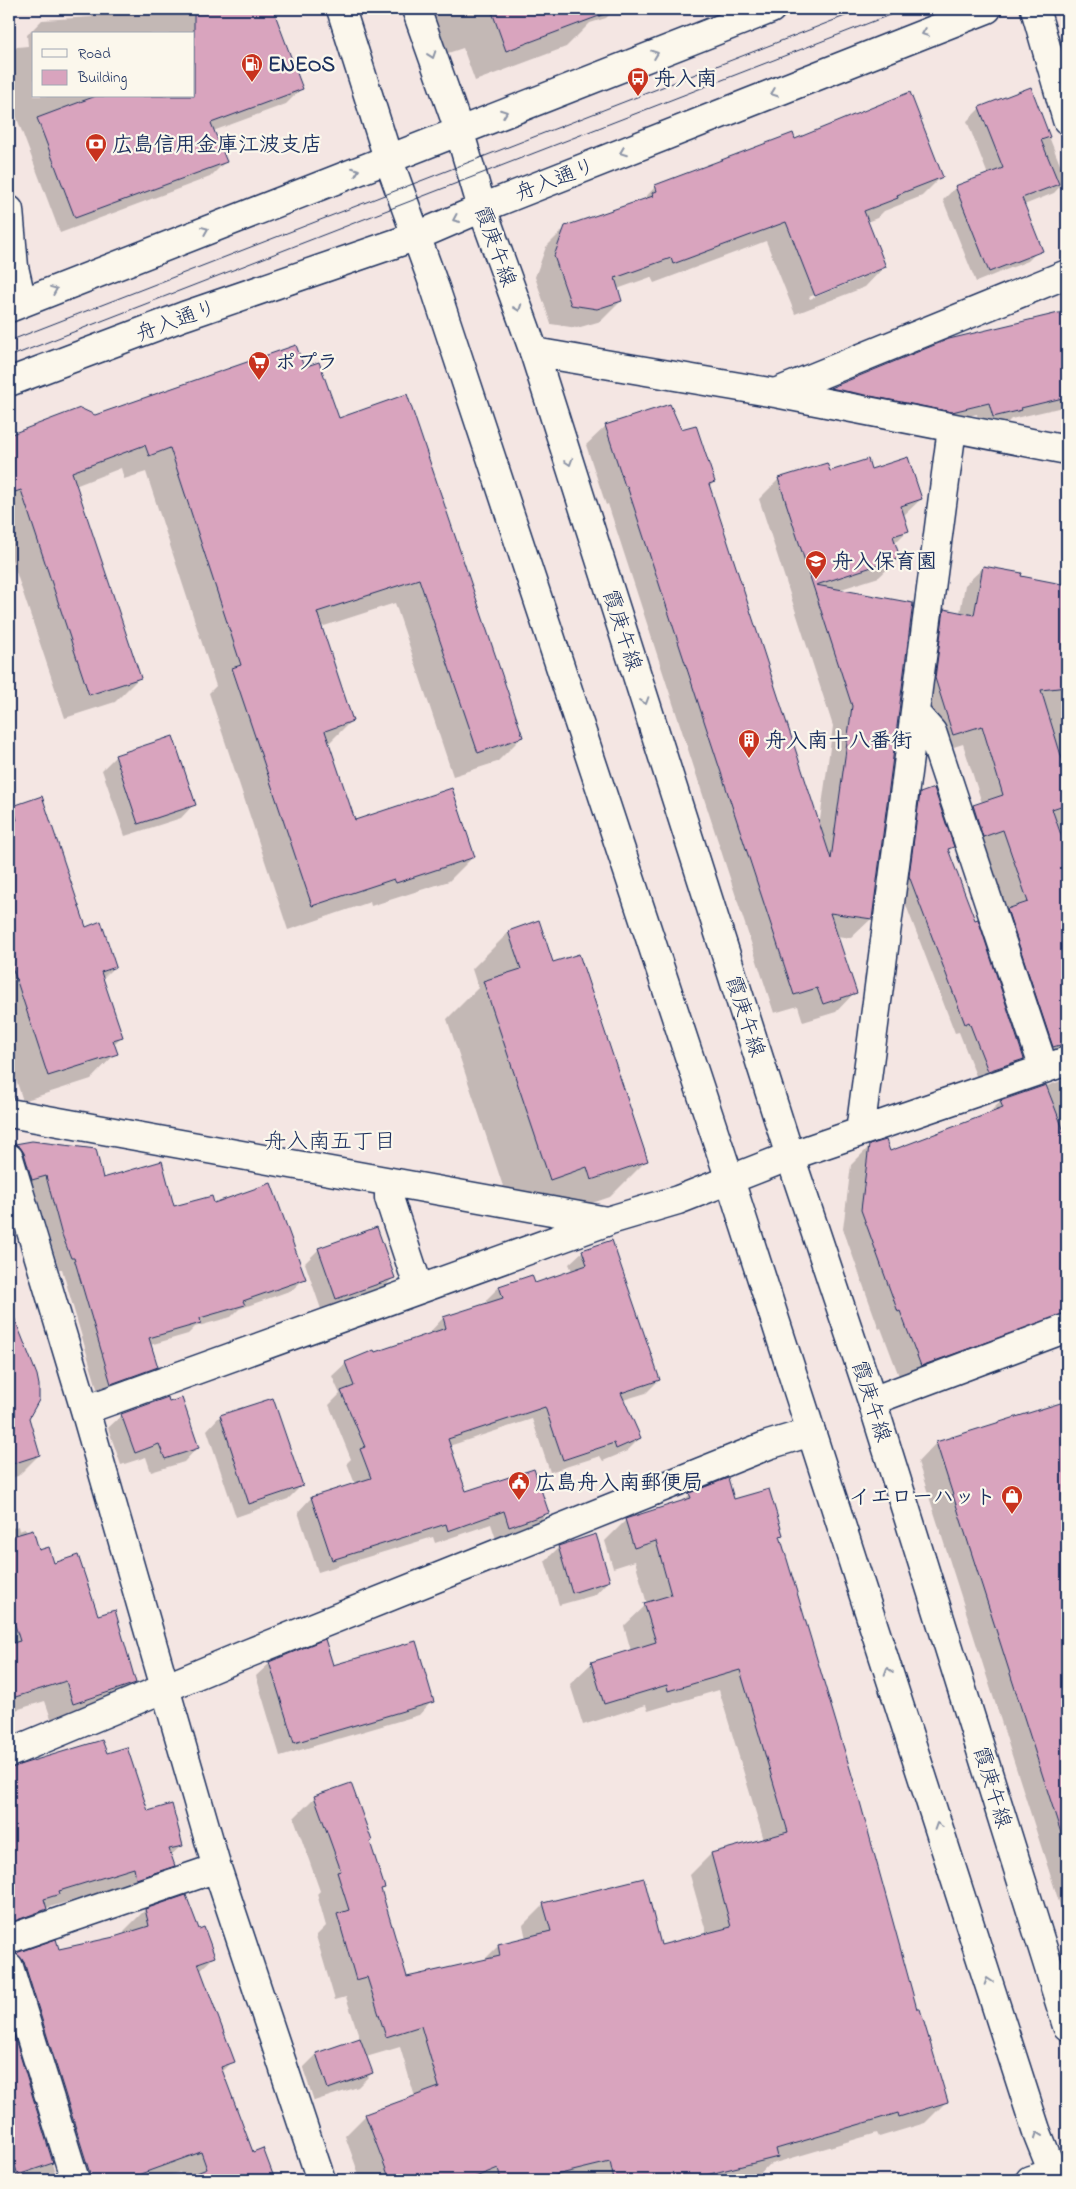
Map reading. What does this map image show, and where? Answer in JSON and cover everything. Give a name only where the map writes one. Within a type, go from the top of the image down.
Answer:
[{"type":"street","points":[[341,9],[388,158],[417,236],[730,1180],[1052,2176]]},
{"type":"street","name":"霞庚午線","points":[[416,9],[459,130],[482,208],[534,352],[790,1156],[872,1401],[1067,2026]]},
{"type":"street","points":[[9,210],[16,305],[770,9]]},
{"type":"street","name":"舟入通り","points":[[9,382],[184,316],[417,236],[482,208],[987,9]]},
{"type":"street","points":[[1035,9],[1067,120]]},
{"type":"street","points":[[775,393],[1067,274]]},
{"type":"street","points":[[534,352],[775,393],[1067,450]]},
{"type":"street","points":[[860,1132],[952,428]]},
{"type":"street","points":[[85,1410],[608,1221],[678,1200],[790,1156],[1056,1064],[932,732],[915,713]]},
{"type":"street","points":[[9,1113],[608,1221]]},
{"type":"street","points":[[9,1158],[85,1410],[217,1868],[321,2180]]},
{"type":"street","points":[[389,1182],[389,1198],[419,1289]]},
{"type":"street","points":[[872,1401],[1067,1328]]},
{"type":"street","points":[[9,1753],[165,1688],[768,1445],[811,1432]]},
{"type":"street","points":[[9,1939],[217,1868]]},
{"type":"street","points":[[9,1967],[75,2180]]},
{"type":"building","points":[[194,9],[273,9],[303,89],[211,123],[227,162],[75,218],[37,118],[91,98],[195,98]]},
{"type":"building","points":[[491,9],[606,9],[607,13],[506,51]]},
{"type":"building","points":[[1031,87],[1050,137],[1041,140],[1059,184],[1022,198],[1043,251],[989,272],[955,186],[1003,168],[979,107]]},
{"type":"building","points":[[910,92],[943,177],[897,195],[898,198],[864,211],[886,267],[815,296],[786,222],[673,264],[671,258],[615,278],[622,301],[597,309],[571,305],[554,256],[565,226],[653,196],[652,193],[657,191],[655,185],[793,133],[795,139]]},
{"type":"building","points":[[1067,311],[1067,397],[993,417],[989,403],[952,412],[830,388],[949,339]]},
{"type":"building","points":[[296,345],[304,367],[319,362],[339,418],[407,394],[523,737],[478,753],[419,579],[317,612],[353,721],[325,731],[355,820],[452,788],[475,857],[396,883],[394,879],[312,906],[232,668],[241,665],[170,448],[149,456],[145,445],[72,472],[141,678],[89,695],[21,490],[9,494],[9,435],[80,408],[95,415]]},
{"type":"building","points":[[670,404],[681,429],[696,425],[715,482],[709,484],[831,859],[852,706],[778,478],[827,463],[830,471],[868,459],[871,469],[908,457],[922,499],[901,506],[909,531],[893,536],[900,558],[816,585],[913,603],[872,919],[830,913],[857,993],[823,1004],[817,988],[794,995],[627,486],[625,486],[605,425]]},
{"type":"building","points":[[983,566],[1022,573],[1021,576],[1067,585],[1067,687],[1041,690],[1067,775],[1067,804],[1052,809],[1067,852],[1067,1043],[1053,1047],[1007,909],[1028,902],[1003,830],[983,837],[973,805],[1003,795],[982,726],[953,735],[935,678],[944,609],[974,615]]},
{"type":"building","points":[[173,736],[196,805],[138,824],[115,755]]},
{"type":"building","points":[[934,788],[954,847],[948,849],[975,920],[978,919],[1024,1059],[988,1071],[969,1022],[965,1024],[909,876],[920,793]]},
{"type":"building","points":[[42,796],[86,927],[101,921],[116,967],[101,972],[123,1037],[113,1040],[118,1054],[48,1076],[9,957],[9,823],[17,820],[13,806]]},
{"type":"building","points":[[539,920],[553,962],[579,954],[648,1161],[591,1180],[587,1167],[550,1180],[483,981],[521,969],[508,931]]},
{"type":"building","points":[[1046,1085],[1067,1139],[1067,1313],[921,1366],[900,1311],[898,1312],[861,1210],[869,1145],[886,1140],[890,1151],[1003,1108],[1000,1101]]},
{"type":"building","points":[[32,1141],[96,1149],[103,1178],[162,1161],[174,1206],[212,1196],[214,1203],[271,1183],[306,1279],[243,1301],[245,1305],[200,1318],[201,1323],[149,1338],[158,1367],[111,1384],[74,1258],[71,1258],[61,1232],[46,1176],[32,1180],[24,1153],[15,1144]]},
{"type":"building","points":[[377,1227],[395,1278],[336,1299],[318,1248]]},
{"type":"building","points":[[612,1240],[660,1380],[621,1393],[641,1438],[616,1449],[614,1443],[563,1460],[545,1407],[448,1439],[466,1491],[534,1469],[549,1513],[509,1527],[504,1511],[448,1531],[446,1524],[332,1560],[311,1497],[371,1478],[360,1449],[365,1447],[341,1391],[354,1386],[345,1362],[374,1350],[375,1352],[446,1328],[443,1317],[503,1298],[499,1286],[532,1275],[535,1283],[587,1265],[582,1250]]},
{"type":"building","points":[[10,1307],[37,1375],[39,1400],[29,1418],[40,1455],[9,1465]]},
{"type":"building","points":[[168,1397],[169,1402],[182,1398],[199,1448],[165,1459],[159,1444],[135,1453],[121,1414]]},
{"type":"building","points":[[273,1398],[303,1486],[249,1504],[220,1415]]},
{"type":"building","points":[[1067,1401],[1067,1832],[1061,1833],[936,1442]]},
{"type":"building","points":[[728,1478],[734,1499],[769,1489],[783,1535],[780,1536],[860,1802],[917,2009],[920,2009],[948,2102],[899,2117],[898,2113],[776,2149],[778,2157],[686,2180],[614,2180],[610,2162],[552,2176],[553,2180],[501,2180],[498,2168],[468,2180],[390,2180],[365,2114],[439,2087],[421,2026],[386,2037],[367,1977],[356,1980],[337,1914],[349,1910],[337,1872],[341,1871],[314,1796],[351,1783],[372,1841],[370,1842],[385,1888],[381,1889],[407,1977],[500,1956],[498,1944],[551,1931],[543,1903],[644,1878],[661,1945],[731,1927],[711,1853],[788,1832],[740,1670],[668,1691],[667,1685],[604,1704],[591,1662],[656,1642],[644,1603],[671,1595],[656,1541],[634,1548],[625,1519],[691,1498],[689,1493]]},
{"type":"building","points":[[33,1530],[39,1550],[49,1547],[54,1563],[78,1555],[98,1615],[115,1610],[136,1683],[73,1704],[66,1681],[9,1699],[9,1644],[20,1641],[9,1606],[9,1537]]},
{"type":"building","points":[[596,1534],[610,1581],[572,1593],[558,1546]]},
{"type":"building","points":[[325,1639],[333,1665],[416,1641],[434,1702],[294,1743],[269,1662]]},
{"type":"building","points":[[102,1740],[107,1753],[127,1747],[148,1811],[172,1804],[183,1846],[169,1849],[175,1866],[136,1879],[134,1868],[59,1891],[60,1894],[44,1899],[47,1909],[9,1923],[9,1768]]},
{"type":"building","points":[[186,1895],[199,1929],[204,1927],[215,1957],[198,1963],[235,2062],[221,2067],[253,2152],[263,2148],[275,2180],[186,2180],[186,2177],[207,2169],[201,2152],[124,2180],[92,2180],[24,1962],[16,1953],[56,1939],[59,1949],[114,1937],[149,1926],[145,1909]]},
{"type":"building","points":[[9,2019],[53,2163],[18,2175],[9,2149]]},
{"type":"building","points":[[360,2038],[373,2073],[328,2089],[316,2053]]},
{"type":"tram line","points":[[9,341],[863,9]]},
{"type":"tram line","points":[[9,357],[905,9]]},
{"type":"place","name":"ENEOS","points":[[252,83]]},
{"type":"place","name":"舟入南","points":[[638,97]]},
{"type":"place","name":"広島信用金庫江波支店","points":[[96,163]]},
{"type":"place","name":"ポプラ","points":[[259,381]]},
{"type":"place","name":"舟入保育園","points":[[816,580]]},
{"type":"place","name":"舟入南十八番街","points":[[749,759]]},
{"type":"place","name":"広島舟入南郵便局","points":[[519,1501]]},
{"type":"place","name":"イエローハット","points":[[1012,1515]]},
{"type":"district","name":"舟入南五丁目","points":[[330,1140]]}]
